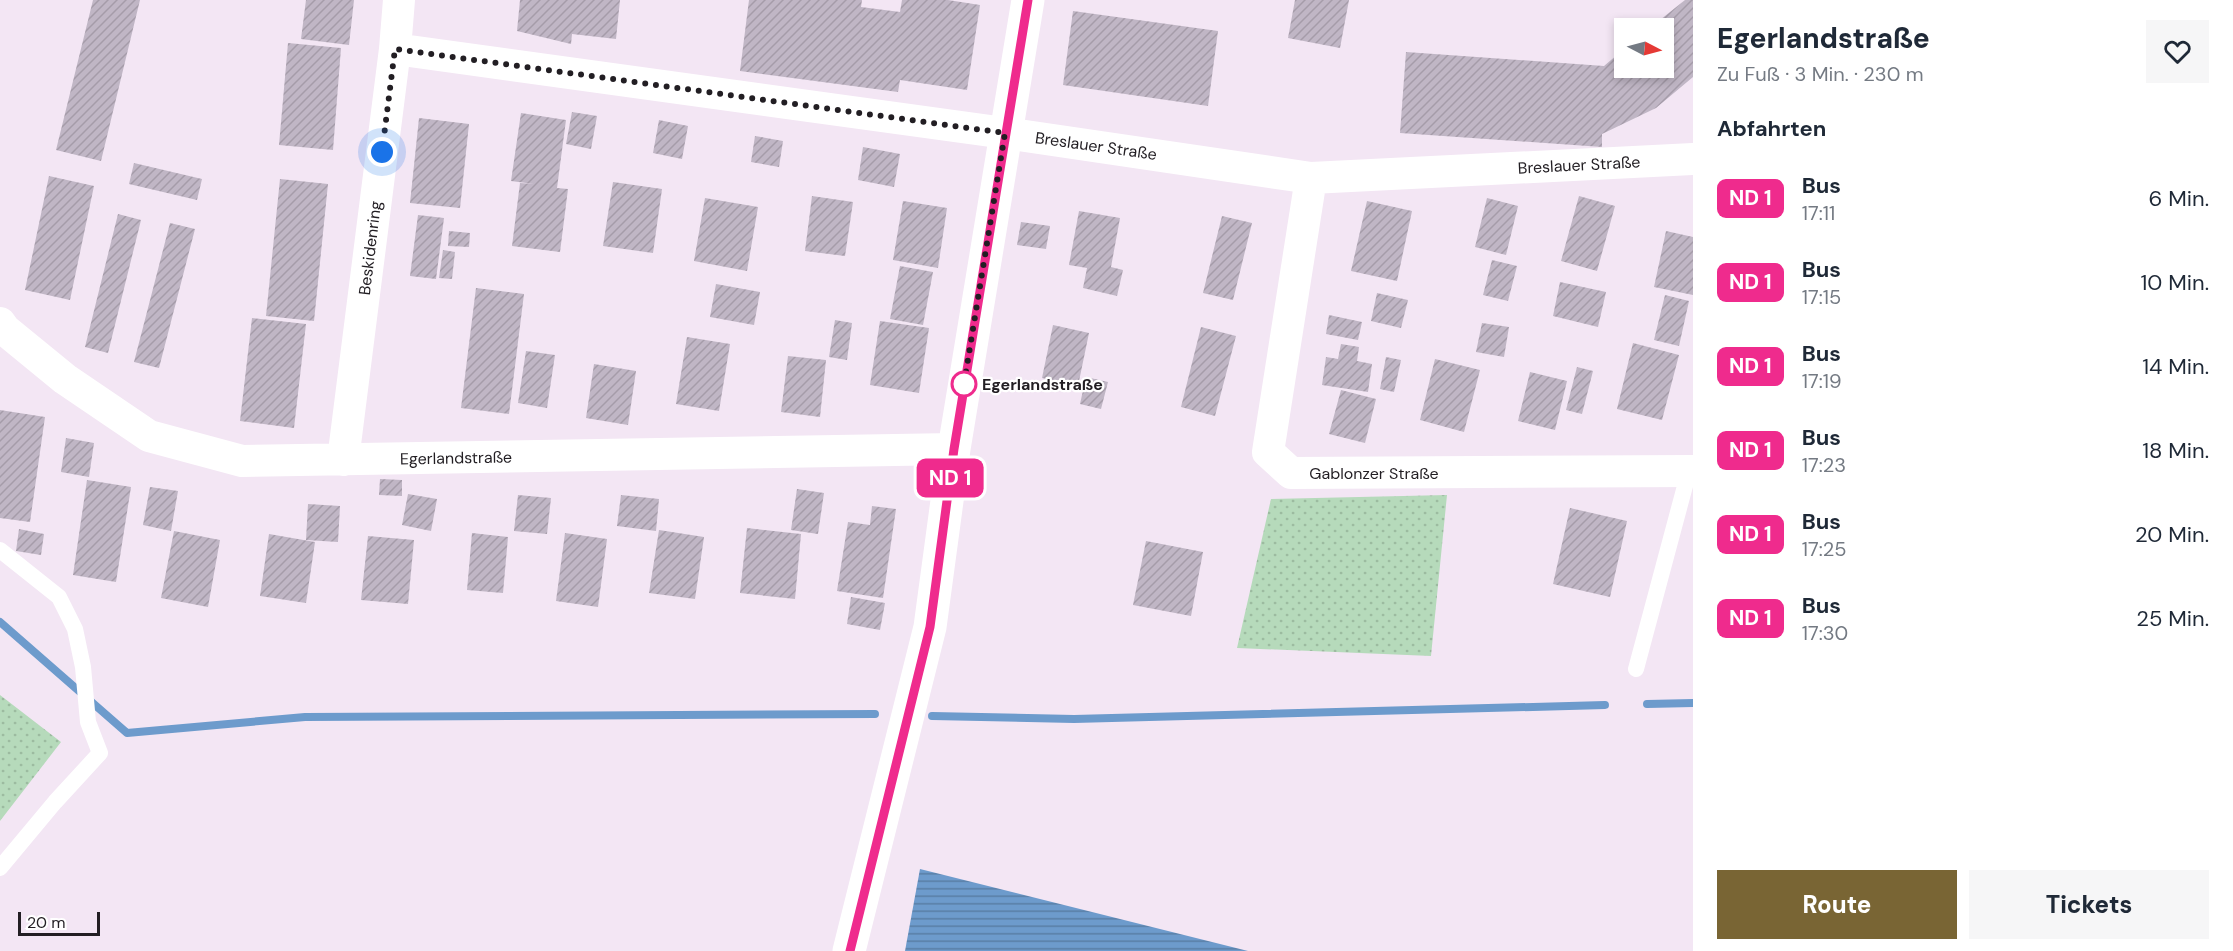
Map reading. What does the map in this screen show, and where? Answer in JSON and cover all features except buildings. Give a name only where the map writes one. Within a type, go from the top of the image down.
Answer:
[{"type":"street","name":"Beskidenring","points":[[343,460],[395,49],[399,0]]},
{"type":"street","points":[[849,951],[930,627],[954,449],[1028,0]]},
{"type":"street","name":"Breslauer Straße","points":[[395,49],[1005,133],[1311,178],[1693,159]]},
{"type":"street","name":"Gablonzer Straße","points":[[1311,178],[1268,452],[1291,473],[1692,467]]},
{"type":"street","name":"Egerlandstraße","points":[[0,323],[5,330],[65,379],[149,436],[242,461],[954,449]]},
{"type":"lane","points":[[1636,669],[1692,467]]},
{"type":"lane","points":[[0,550],[59,597],[75,629],[83,667],[88,722],[100,753],[55,802],[0,868]]},
{"type":"green space","points":[[1447,495],[1431,656],[1237,648],[1271,499]]},
{"type":"green space","points":[[0,695],[61,742],[0,821]]},
{"type":"water","points":[[920,869],[1248,951],[905,951]]},
{"type":"waterway","points":[[0,622],[127,733],[305,717],[875,714]]},
{"type":"waterway","points":[[1647,704],[1693,703]]},
{"type":"waterway","points":[[932,716],[1074,719],[1605,705]]},
{"type":"bus line","points":[[850,951],[930,627],[954,449],[1028,0]]},
{"type":"place","name":"Egerlandstraße","points":[[964,384]]},
{"type":"route","points":[[382,152],[395,49],[1005,133],[964,384]]}]
